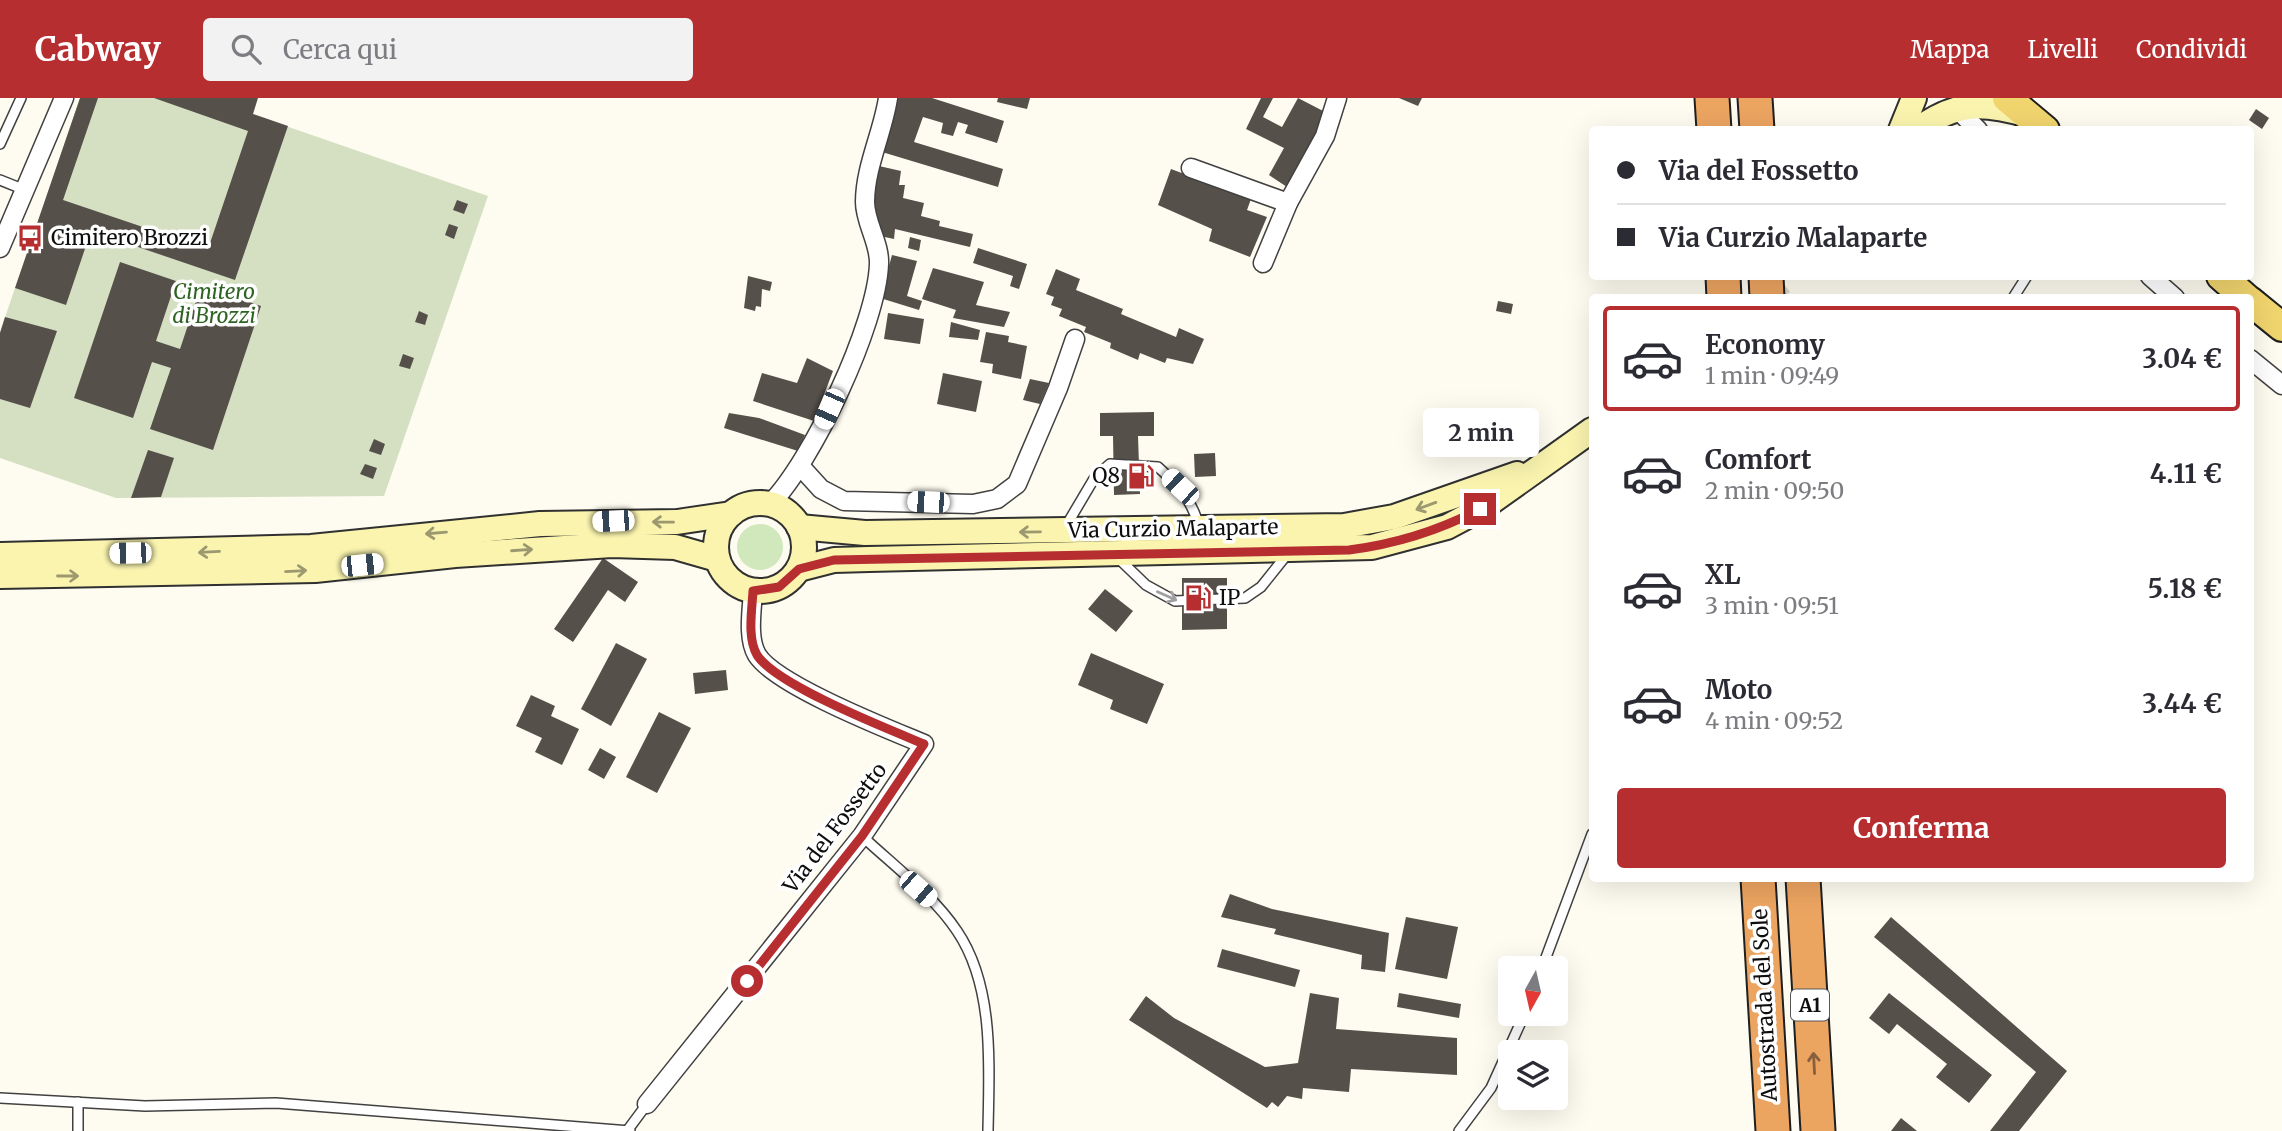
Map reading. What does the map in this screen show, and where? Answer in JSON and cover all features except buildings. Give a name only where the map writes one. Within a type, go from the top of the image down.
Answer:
[{"type":"highway","points":[[1712,98],[1714,126]]},
{"type":"highway","points":[[1755,98],[1757,126]]},
{"type":"highway","name":"Autostrada del Sole","points":[[1758,882],[1773,1131]]},
{"type":"highway","name":"A1","points":[[1803,882],[1818,1131]]},
{"type":"main road","points":[[2226,280],[2241,294]]},
{"type":"main road","points":[[2254,304],[2282,327]]},
{"type":"street","points":[[0,248],[64,98]]},
{"type":"street","points":[[771,505],[801,467],[858,344],[877,279],[879,261],[865,204],[888,98]]},
{"type":"street","points":[[1263,263],[1288,203],[1325,136],[1337,98]]},
{"type":"street","points":[[1903,126],[1914,98]]},
{"type":"street","points":[[1950,106],[1973,126]]},
{"type":"street","points":[[1922,126],[1950,106],[1982,106],[2026,114]]},
{"type":"street","points":[[1191,168],[1288,203]]},
{"type":"street","points":[[2155,280],[2171,294]]},
{"type":"street","points":[[801,467],[821,489],[844,501],[973,504],[998,499],[1017,484],[1058,388],[1075,339]]},
{"type":"street","points":[[2254,362],[2282,385]]},
{"type":"street","name":"Via Curzio Malaparte","points":[[753,591],[779,587],[799,569],[834,560],[1372,547],[1447,527],[1480,509],[1589,432]]},
{"type":"street","name":"Via Curzio Malaparte","points":[[799,527],[865,533],[1344,526],[1394,517],[1537,468]]},
{"type":"street","points":[[0,555],[311,547],[540,524],[677,522],[731,514],[753,504],[771,505],[789,514],[799,527],[804,549],[799,569]]},
{"type":"street","points":[[731,514],[716,540],[717,559],[727,577],[753,591]]},
{"type":"street","points":[[0,576],[315,570],[455,555],[612,545],[675,547],[717,559]]},
{"type":"street","name":"Via del Fossetto","points":[[647,1104],[862,836],[924,744],[797,685],[767,667],[758,656],[752,637],[753,591]]},
{"type":"lane","points":[[0,144],[21,98]]},
{"type":"lane","points":[[0,180],[25,190]]},
{"type":"lane","points":[[1062,532],[1095,477],[1110,464],[1158,467],[1180,487],[1196,515],[1199,529]]},
{"type":"lane","points":[[1115,554],[1146,585],[1175,601],[1245,598],[1261,587],[1290,551]]},
{"type":"lane","points":[[862,836],[933,902],[957,930],[971,954],[986,1032],[988,1131]]},
{"type":"lane","points":[[1546,956],[1589,842]]},
{"type":"lane","points":[[1459,1131],[1492,1088],[1519,1026]]},
{"type":"lane","points":[[0,1097],[145,1106],[276,1103],[628,1131],[647,1104]]},
{"type":"lane","points":[[78,1102],[78,1131]]},
{"type":"green space","name":"Cimitero di Brozzi","points":[[80,98],[205,98],[488,196],[384,496],[116,498],[0,458],[0,332]]},
{"type":"green space","points":[[760,524],[776,531],[783,547],[776,563],[760,570],[744,563],[737,547],[744,531]]},
{"type":"tunnel","points":[[1769,294],[1785,280]]},
{"type":"place","name":"Cimitero Brozzi","points":[[30,238]]},
{"type":"place","name":"Q8","points":[[1141,476]]},
{"type":"place","name":"IP","points":[[1198,598]]},
{"type":"route","points":[[747,981],[862,836],[924,744],[797,685],[767,667],[754,648],[753,591],[762,592],[779,587],[799,569],[834,560],[1349,550],[1413,538],[1447,527],[1480,509]]}]
